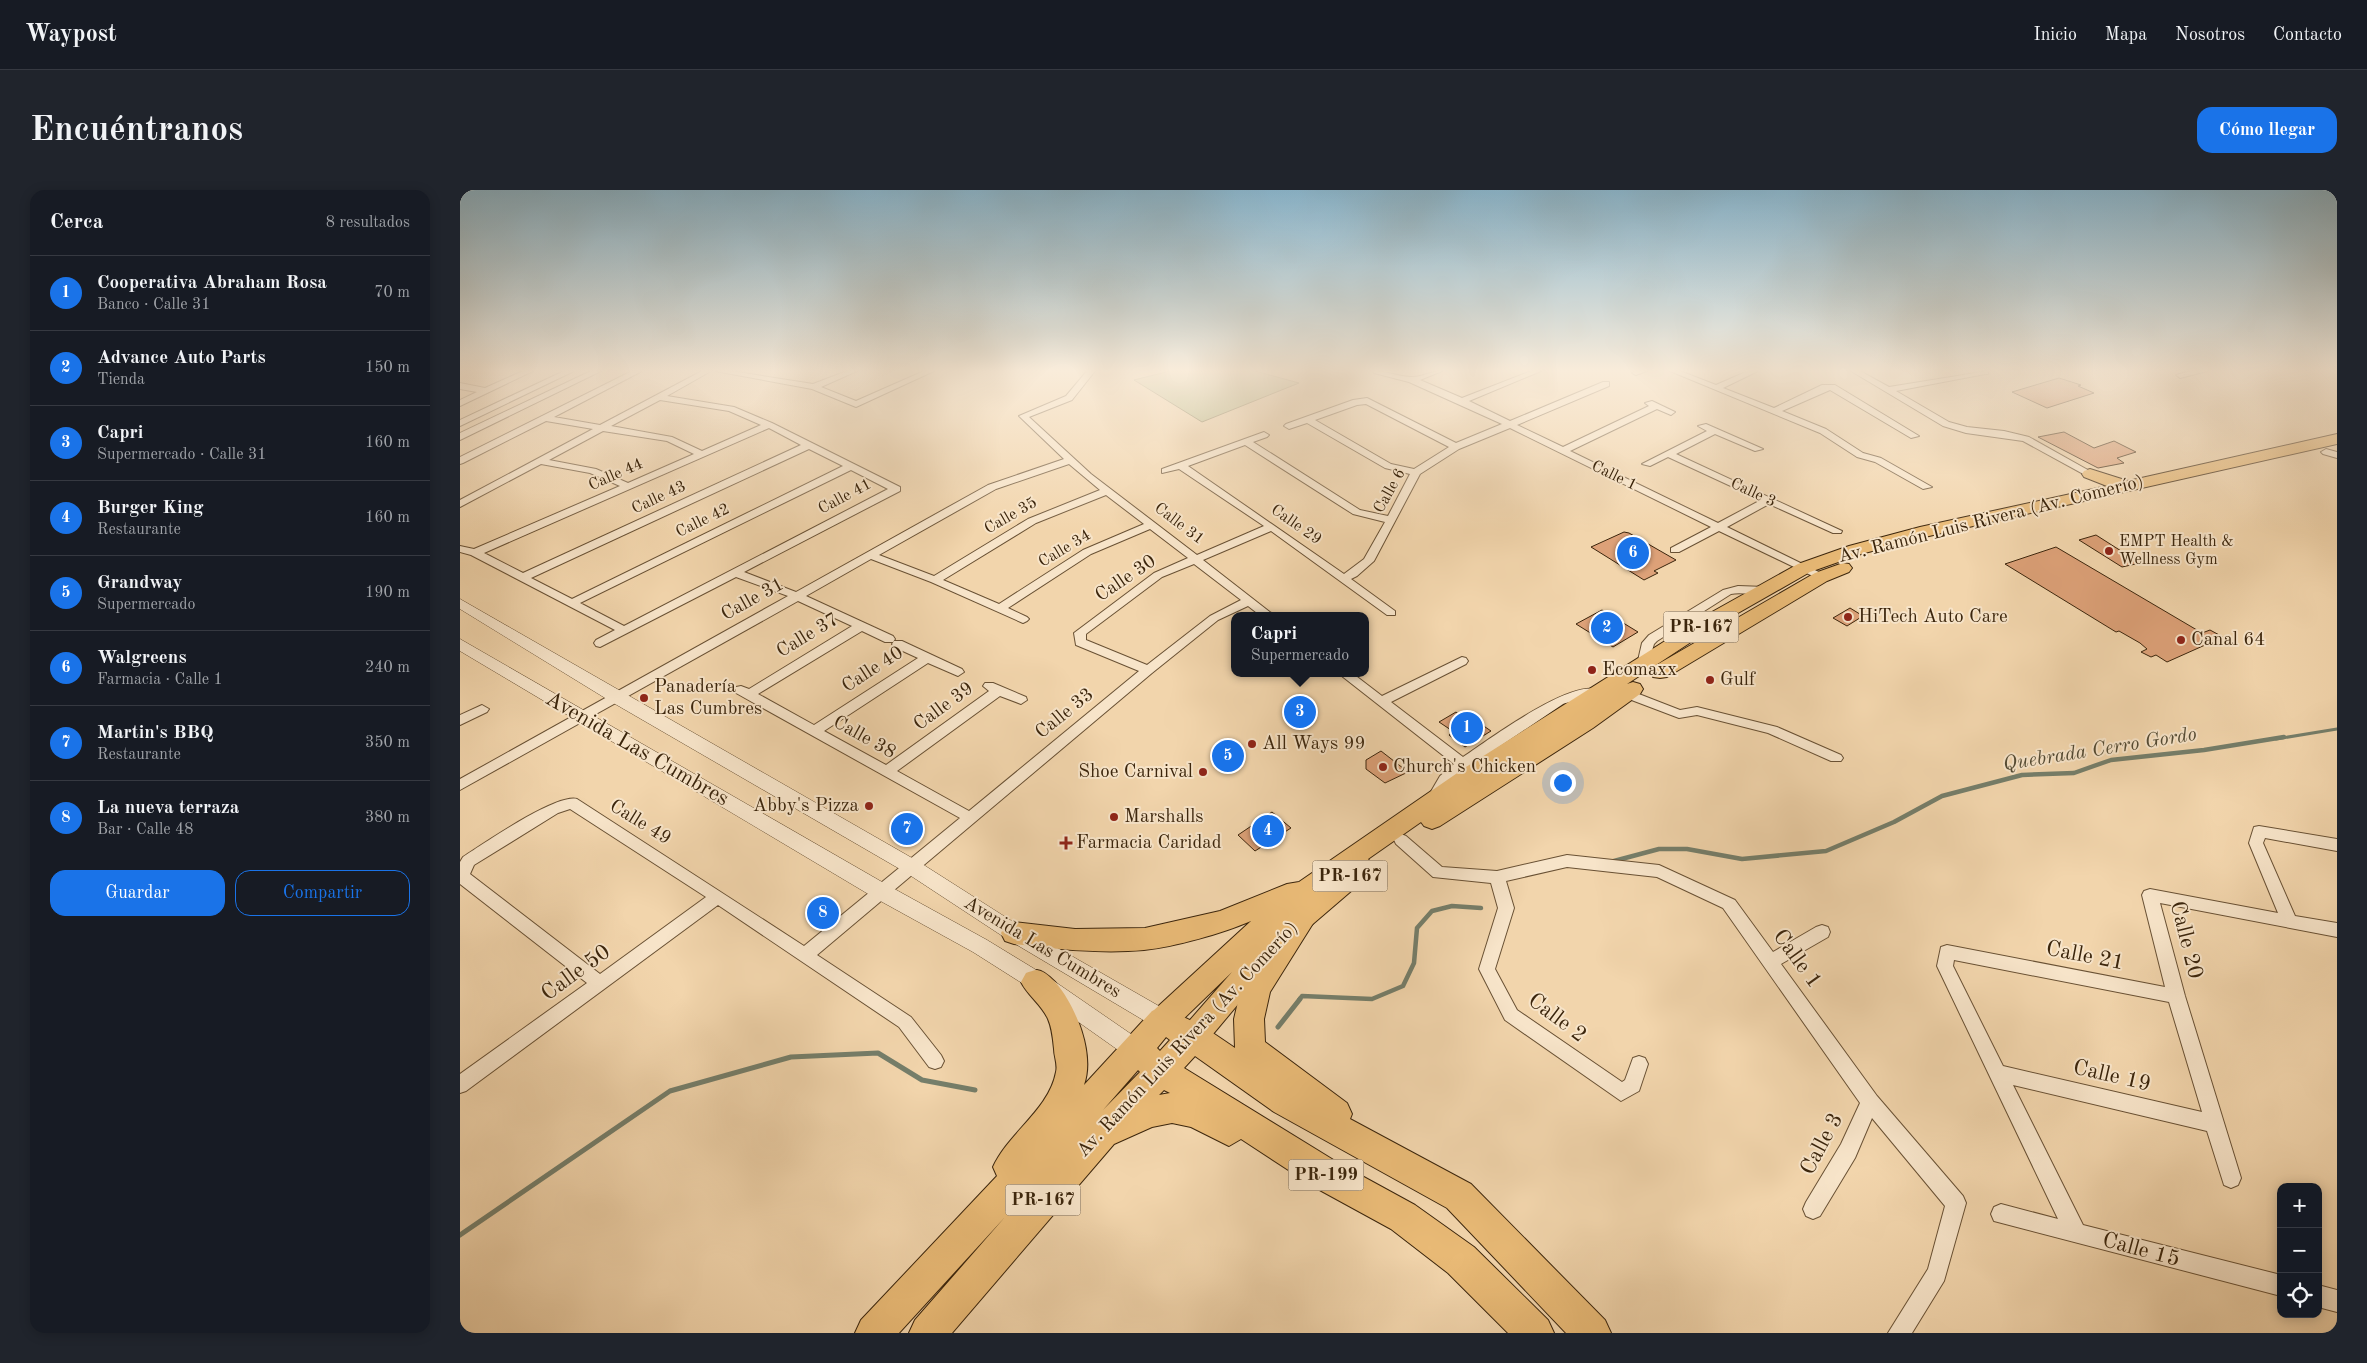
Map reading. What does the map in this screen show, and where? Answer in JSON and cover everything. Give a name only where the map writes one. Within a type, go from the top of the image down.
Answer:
[{"type":"highway","points":[[1303,917],[1256,989],[1249,1018],[1250,1049],[1298,1087],[1432,1181]]},
{"type":"highway","points":[[948,1252],[1004,1175],[1047,1122],[1061,1098],[1072,1072],[1068,1031],[1058,1005],[1036,982]]},
{"type":"highway","name":"Avenida Las Cumbres","points":[[1163,1020],[1193,1037],[1285,1101],[1459,1196],[1592,1333]]},
{"type":"highway","name":"Av. Ramón Luis Rivera (Av. Comerío)","points":[[874,1333],[1050,1145],[1163,1020]]},
{"type":"highway","name":"Av. Ramón Luis Rivera (Av. Comerío)","points":[[928,1333],[1077,1160],[1193,1037]]},
{"type":"highway","name":"Avenida Las Cumbres","points":[[1136,1050],[1162,1070],[1368,1199],[1403,1217],[1461,1260],[1535,1333]]},
{"type":"highway","points":[[1102,1135],[1153,1110],[1167,1107],[1188,1110],[1210,1118],[1296,1170],[1368,1199]]},
{"type":"main road","name":"Av. Ramón Luis Rivera (Av. Comerío)","points":[[1163,1020],[1255,933],[1316,883],[1431,803],[1643,664],[1766,590],[1926,531],[2092,484],[2129,485],[2334,449]]},
{"type":"main road","name":"Av. Ramón Luis Rivera (Av. Comerío)","points":[[1193,1037],[1277,939],[1356,871],[1401,840],[1475,774],[1585,723],[1626,692],[1712,640],[1812,572],[2026,517],[2334,449]]},
{"type":"main road","points":[[1014,932],[1076,940],[1145,939],[1224,921],[1316,883]]},
{"type":"street","points":[[460,437],[486,424]]},
{"type":"street","points":[[460,461],[532,424]]},
{"type":"street","points":[[585,424],[669,439],[701,454]]},
{"type":"street","points":[[460,504],[607,424]]},
{"type":"street","name":"Calle 31","points":[[1032,424],[1070,460],[1108,491],[1264,612]]},
{"type":"street","points":[[1289,426],[1293,424]]},
{"type":"street","points":[[1316,424],[1388,466],[1416,472]]},
{"type":"street","points":[[1412,424],[1456,447]]},
{"type":"street","points":[[1562,451],[1618,424]]},
{"type":"street","points":[[1809,424],[1823,430],[1860,455],[1878,460],[1928,487]]},
{"type":"street","points":[[1894,424],[1914,436]]},
{"type":"street","points":[[1947,424],[1966,430],[2004,434],[2026,439],[2092,484]]},
{"type":"street","name":"Calle 41","points":[[600,643],[896,489],[769,425]]},
{"type":"street","name":"Calle 44","points":[[474,554],[769,425]]},
{"type":"street","name":"Calle 6","points":[[1342,578],[1353,574],[1369,561],[1416,472],[1456,447],[1510,425]]},
{"type":"street","name":"Calle 1","points":[[1510,425],[1718,528],[1812,572]]},
{"type":"street","points":[[1703,426],[1758,449]]},
{"type":"street","points":[[1647,464],[1715,431]]},
{"type":"street","points":[[1165,471],[1264,435]]},
{"type":"street","points":[[1246,442],[1357,512],[1390,520]]},
{"type":"street","name":"Calle 43","points":[[522,578],[809,445]]},
{"type":"street","name":"Calle 3","points":[[1669,454],[1838,531]]},
{"type":"street","name":"Calle 31","points":[[460,785],[992,487],[1070,460]]},
{"type":"street","points":[[539,461],[593,471],[628,486]]},
{"type":"street","name":"Calle 42","points":[[570,604],[851,466]]},
{"type":"street","name":"Calle 29","points":[[1181,466],[1272,527],[1391,613]]},
{"type":"street","name":"Calle 35","points":[[935,580],[1032,521],[1108,491]]},
{"type":"street","points":[[1676,550],[1769,500]]},
{"type":"street","name":"Calle 34","points":[[1000,608],[1087,552],[1151,525]]},
{"type":"street","name":"Calle 30","points":[[1148,670],[1080,642],[1080,633],[1146,582],[1272,527]]},
{"type":"street","points":[[460,549],[474,554],[623,630]]},
{"type":"street","points":[[869,555],[935,580],[1023,619]]},
{"type":"street","name":"Calle 37","points":[[736,573],[797,596],[894,641]]},
{"type":"street","name":"Calle 33","points":[[805,955],[1148,670],[1214,618],[1249,600]]},
{"type":"street","name":"Avenida Las Cumbres","points":[[460,603],[616,697],[912,867],[1014,932],[1163,1020]]},
{"type":"street","name":"Calle 37","points":[[744,692],[861,626]]},
{"type":"street","name":"Calle 40","points":[[894,641],[958,672]]},
{"type":"street","name":"Avenida Las Cumbres","points":[[460,644],[581,717],[882,892],[918,910],[1083,1011],[1136,1050]]},
{"type":"street","name":"Calle 40","points":[[814,731],[928,657]]},
{"type":"street","points":[[1381,702],[1462,660]]},
{"type":"street","points":[[1349,677],[1475,774]]},
{"type":"street","name":"Calle 39","points":[[886,772],[994,688],[1021,700]]},
{"type":"street","name":"Calle 38","points":[[744,692],[970,817]]},
{"type":"street","points":[[1626,692],[1680,714],[1697,712],[1772,730],[1836,758]]},
{"type":"street","points":[[460,720],[482,710]]},
{"type":"street","name":"Calle 49","points":[[600,983],[461,876],[468,861],[553,809],[572,803],[718,897],[904,1022],[934,1061]]},
{"type":"street","points":[[2289,920],[2256,843],[2259,831],[2337,845]]},
{"type":"street","name":"Calle 1","points":[[1401,840],[1438,873],[1498,877],[1567,861],[1658,872],[1729,904],[1772,961],[1870,1102],[1956,1203],[1937,1274],[1899,1333]]},
{"type":"street","name":"Calle 2","points":[[1498,877],[1506,908],[1487,969],[1511,1015],[1621,1092],[1633,1085],[1639,1064]]},
{"type":"street","name":"Calle 20","points":[[2231,1178],[2176,996],[2150,896],[2337,930]]},
{"type":"street","name":"Calle 50","points":[[460,1084],[718,897]]},
{"type":"street","points":[[1772,961],[1822,932]]},
{"type":"street","name":"Calle 21","points":[[1998,1074],[1945,966],[1947,952],[2176,996]]},
{"type":"street","points":[[1998,1074],[2076,1233]]},
{"type":"street","name":"Calle 19","points":[[1998,1074],[2215,1124]]},
{"type":"street","name":"Calle 3","points":[[1813,1209],[1848,1150],[1870,1102]]},
{"type":"street","name":"Calle 15","points":[[2001,1214],[2277,1285]]},
{"type":"street","points":[[2322,1297],[2337,1301]]},
{"type":"building","points":[[2064,432],[2094,448],[2114,441],[2136,452],[2117,458],[2124,463],[2098,468],[2038,437]]},
{"type":"building","points":[[1624,532],[1676,560],[1654,571],[1658,573],[1644,580],[1591,547]]},
{"type":"building","name":"EMPT Health & Wellness Gym","points":[[2096,535],[2140,563],[2122,567],[2079,540]]},
{"type":"building","points":[[2056,547],[2202,633],[2210,630],[2223,637],[2167,662],[2156,655],[2151,657],[2141,652],[2147,649],[2140,643],[2119,631],[2116,632],[2005,564]]},
{"type":"building","name":"HiTech Auto Care","points":[[1850,608],[1863,616],[1847,626],[1833,618]]},
{"type":"building","points":[[1602,610],[1638,632],[1613,647],[1576,624]]},
{"type":"building","points":[[1456,712],[1467,721],[1472,718],[1491,731],[1465,747],[1449,735],[1454,732],[1439,722]]},
{"type":"building","name":"Church's Chicken","points":[[1381,751],[1408,772],[1385,783],[1366,769],[1366,760]]},
{"type":"building","points":[[1272,812],[1291,828],[1255,851],[1238,835]]},
{"type":"waterway","name":"Quebrada Cerro Gordo","points":[[2276,739],[2337,729]]},
{"type":"waterway","name":"Quebrada Cerro Gordo","points":[[1614,861],[1659,849],[1687,849],[1742,859],[1826,851],[1894,822],[1942,796],[2022,775],[2074,773],[2111,760],[2204,750],[2284,737]]},
{"type":"waterway","name":"Quebrada Cerro Gordo","points":[[1299,1000],[1302,996],[1372,999],[1403,986],[1414,963],[1417,928],[1432,911],[1452,906],[1481,908]]},
{"type":"waterway","name":"Quebrada Cerro Gordo","points":[[1278,1027],[1300,999]]},
{"type":"waterway","name":"Quebrada Cerro Gordo","points":[[460,1235],[670,1091],[791,1057],[878,1053],[922,1080],[975,1090]]},
{"type":"place","name":"EMPT Health & Wellness Gym","points":[[2109,551]]},
{"type":"place","name":"Walgreens","points":[[1633,553]]},
{"type":"place","name":"HiTech Auto Care","points":[[1848,617]]},
{"type":"place","name":"Advance Auto Parts","points":[[1607,628]]},
{"type":"place","name":"Canal 64","points":[[2181,640]]},
{"type":"place","name":"Ecomaxx","points":[[1592,670]]},
{"type":"place","name":"Gulf","points":[[1710,680]]},
{"type":"place","name":"Panadería Las Cumbres","points":[[644,698]]},
{"type":"place","name":"Capri","points":[[1300,712]]},
{"type":"place","name":"Cooperativa Abraham Rosa","points":[[1467,728]]},
{"type":"place","name":"All Ways 99","points":[[1252,744]]},
{"type":"place","name":"Grandway","points":[[1228,756]]},
{"type":"place","name":"Church's Chicken","points":[[1383,767]]},
{"type":"place","name":"Shoe Carnival","points":[[1203,772]]},
{"type":"place","name":"Abby's Pizza","points":[[869,806]]},
{"type":"place","name":"Marshalls","points":[[1114,817]]},
{"type":"place","name":"Martin's BBQ","points":[[907,829]]},
{"type":"place","name":"Burger King","points":[[1268,831]]},
{"type":"place","name":"Farmacia Caridad","points":[[1066,843]]},
{"type":"place","name":"La nueva terraza","points":[[823,913]]}]
